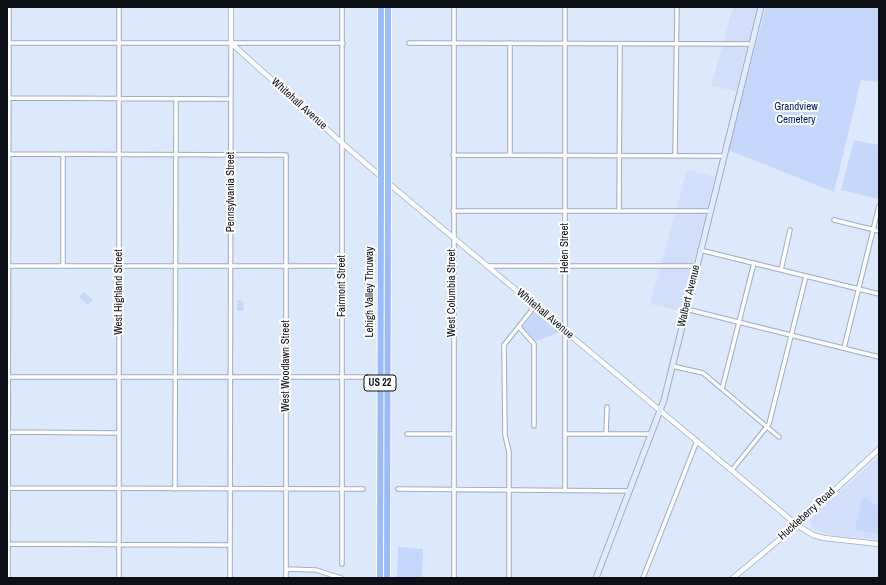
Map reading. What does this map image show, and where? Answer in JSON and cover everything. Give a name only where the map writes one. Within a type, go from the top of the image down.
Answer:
[{"type":"highway","name":"Lehigh Valley Thruway","points":[[380,578],[381,7]]},
{"type":"highway","name":"Lehigh Valley Thruway","points":[[387,578],[388,7]]},
{"type":"main road","name":"Walbert Avenue","points":[[596,578],[660,410],[760,7]]},
{"type":"street","points":[[8,578],[7,266],[9,7]]},
{"type":"street","name":"West Highland Street","points":[[119,7],[119,578]]},
{"type":"street","name":"Pennsylvania Street","points":[[230,578],[231,7]]},
{"type":"street","name":"Fairmont Street","points":[[342,7],[342,564]]},
{"type":"street","name":"West Columbia Street","points":[[454,7],[454,578]]},
{"type":"street","name":"Helen Street","points":[[564,490],[565,7]]},
{"type":"street","points":[[675,156],[677,7]]},
{"type":"street","points":[[8,43],[342,43]]},
{"type":"street","name":"Whitehall Avenue","points":[[232,43],[343,144],[797,525],[808,532],[824,538],[879,544]]},
{"type":"street","points":[[409,43],[752,44]]},
{"type":"street","points":[[510,43],[510,154]]},
{"type":"street","points":[[619,211],[620,44]]},
{"type":"street","points":[[8,98],[231,99]]},
{"type":"street","points":[[174,489],[176,99]]},
{"type":"street","points":[[8,154],[231,155]]},
{"type":"street","points":[[63,154],[63,266]]},
{"type":"street","points":[[453,155],[510,154],[564,156],[723,156]]},
{"type":"street","name":"West Woodlawn Street","points":[[231,155],[286,155],[286,578]]},
{"type":"street","points":[[844,348],[879,206]]},
{"type":"street","points":[[453,211],[710,211]]},
{"type":"street","points":[[834,220],[879,231]]},
{"type":"street","points":[[781,270],[790,230]]},
{"type":"street","points":[[700,250],[879,294]]},
{"type":"street","points":[[722,389],[754,263]]},
{"type":"street","points":[[7,266],[342,266]]},
{"type":"street","points":[[488,266],[696,266]]},
{"type":"street","points":[[732,470],[767,427],[806,276]]},
{"type":"street","points":[[509,578],[508,452],[505,434],[504,345],[535,306]]},
{"type":"street","points":[[686,309],[879,356]]},
{"type":"street","points":[[519,327],[534,344],[534,426]]},
{"type":"street","points":[[672,366],[703,373],[779,437]]},
{"type":"street","points":[[7,377],[369,377]]},
{"type":"street","points":[[606,434],[607,407]]},
{"type":"street","points":[[7,432],[119,433]]},
{"type":"street","points":[[407,434],[453,434]]},
{"type":"street","points":[[565,434],[651,434]]},
{"type":"street","points":[[643,578],[697,441]]},
{"type":"street","name":"Huckleberry Road","points":[[733,578],[797,525],[879,449]]},
{"type":"street","points":[[8,488],[364,489]]},
{"type":"street","points":[[398,489],[630,491]]},
{"type":"street","points":[[7,544],[230,545]]},
{"type":"street","points":[[286,569],[316,570],[340,578]]},
{"type":"shaded area","points":[[733,7],[757,7],[736,91],[711,86]]},
{"type":"shaded area","points":[[687,170],[715,177],[681,311],[650,304]]},
{"type":"shaded area","points":[[879,456],[879,539],[829,535],[813,529],[810,522],[812,517]]},
{"type":"green space","name":"Grandview Cemetery","points":[[766,7],[879,7],[879,82],[861,80],[834,192],[728,150]]},
{"type":"green space","points":[[854,140],[879,145],[879,199],[841,190]]},
{"type":"green space","points":[[84,292],[93,300],[88,305],[79,297]]},
{"type":"green space","points":[[237,300],[241,300],[244,303],[243,311],[237,311]]},
{"type":"green space","points":[[535,311],[560,332],[536,341],[522,328]]},
{"type":"green space","points":[[862,498],[877,505],[879,508],[879,534],[855,530]]},
{"type":"green space","points":[[398,547],[423,549],[422,578],[397,578]]}]
